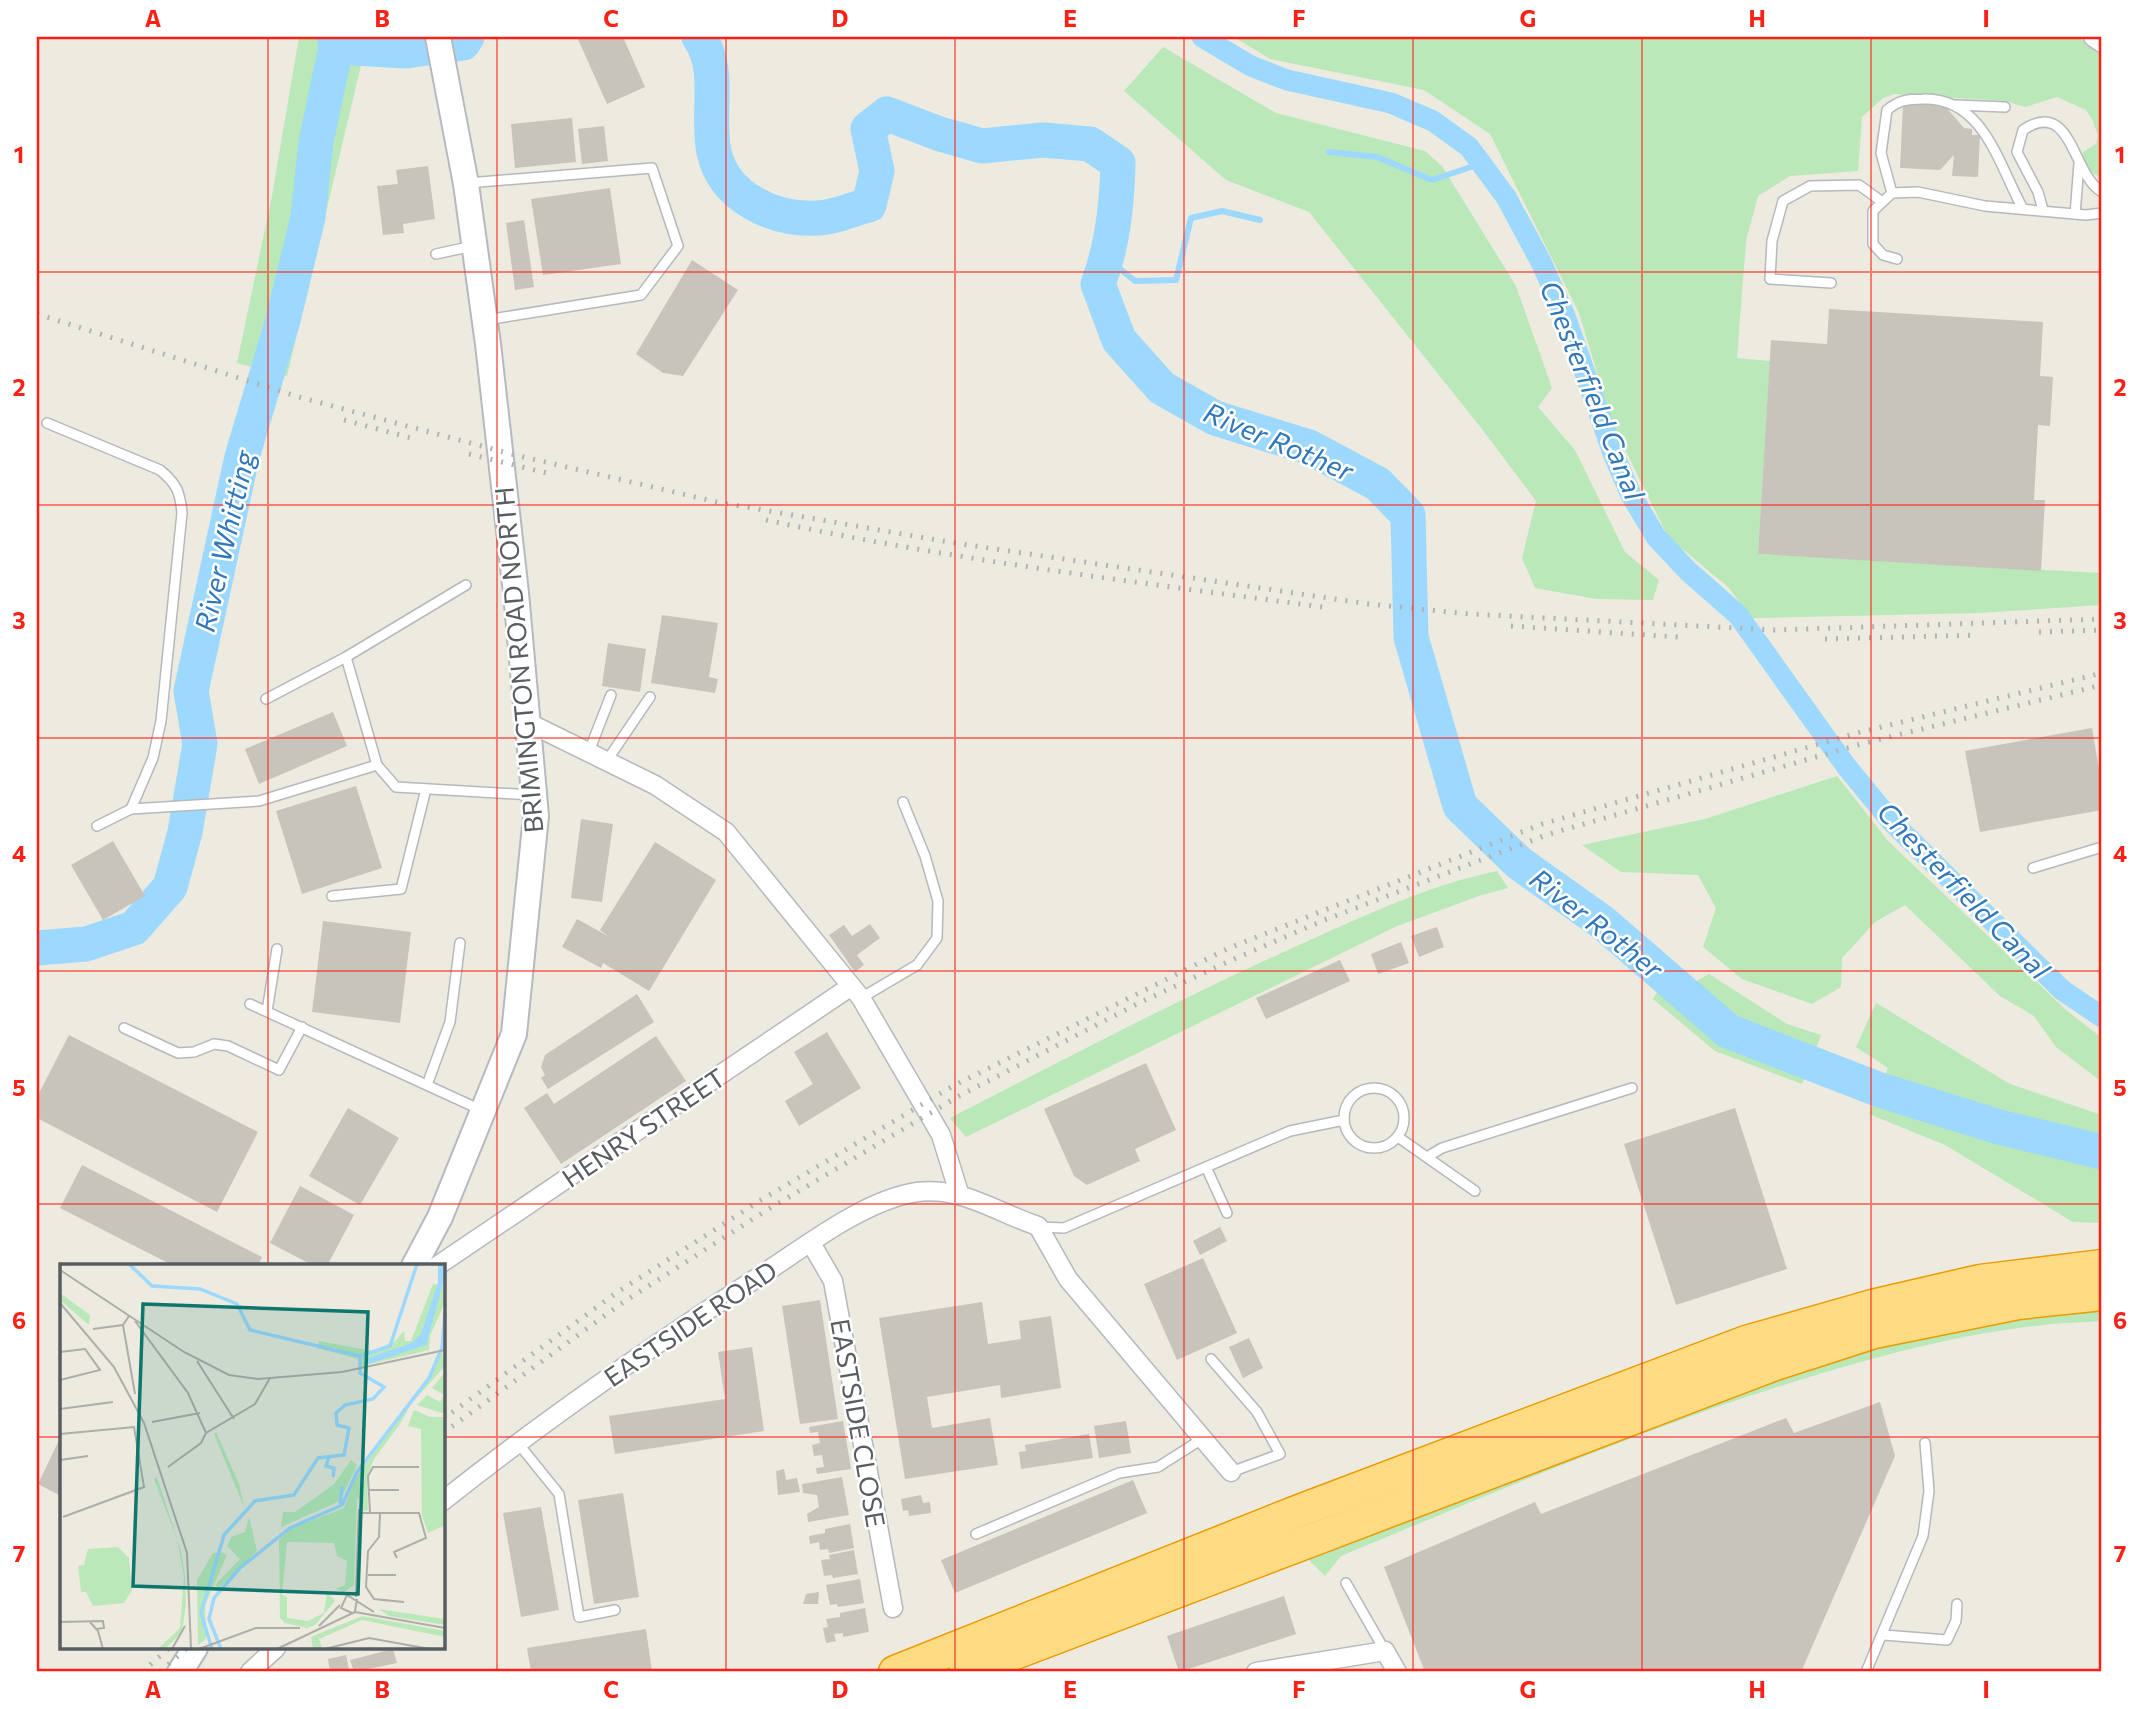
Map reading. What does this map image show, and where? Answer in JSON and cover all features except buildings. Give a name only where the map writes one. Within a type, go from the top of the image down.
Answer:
[{"type":"highway","points":[[895,1672],[1311,1506],[1746,1342],[1876,1305],[1980,1281],[2102,1266]]},
{"type":"highway","points":[[965,1672],[1775,1364],[1874,1332],[2018,1303],[2102,1294]]},
{"type":"main road","name":"BRIMINGTON ROAD NORTH","points":[[415,1264],[440,1217],[513,1034],[536,816],[485,320],[466,184],[438,37]]},
{"type":"main road","points":[[180,1672],[194,1650]]},
{"type":"street","points":[[2093,37],[2102,43]]},
{"type":"street","points":[[527,722],[655,785],[726,832],[783,899],[856,993],[941,1135],[959,1193],[1004,1215],[1038,1226],[1068,1279],[1231,1472]]},
{"type":"street","name":"HENRY STREET","points":[[440,1264],[856,993]]},
{"type":"street","name":"EASTSIDE ROAD","points":[[444,1500],[517,1442],[660,1341],[811,1242],[885,1200],[919,1192],[959,1193]]},
{"type":"street","name":"EASTSIDE CLOSE","points":[[811,1242],[833,1280],[893,1608]]},
{"type":"street","points":[[250,1672],[273,1650]]},
{"type":"street","points":[[1256,1672],[1385,1651],[1398,1672]]},
{"type":"lane","points":[[1892,193],[1881,153],[1888,110],[1903,100],[1933,99],[1954,105],[2005,107]]},
{"type":"lane","points":[[1954,105],[1980,124],[2023,209]]},
{"type":"lane","points":[[2043,210],[2038,192],[2017,152],[2023,130],[2041,122],[2054,124],[2066,132],[2091,186],[2102,192]]},
{"type":"lane","points":[[2075,214],[2078,162]]},
{"type":"lane","points":[[466,184],[652,168],[678,246],[641,295],[485,320]]},
{"type":"lane","points":[[1831,283],[1770,279],[1772,241],[1783,201],[1810,186],[1859,185],[1881,201]]},
{"type":"lane","points":[[1897,259],[1883,255],[1873,244],[1873,211],[1892,193],[1918,192],[1985,206],[2075,214],[2102,213]]},
{"type":"lane","points":[[436,254],[474,246]]},
{"type":"lane","points":[[47,423],[160,470],[176,483],[180,495],[182,513],[161,721],[150,765],[131,809]]},
{"type":"lane","points":[[265,699],[346,657],[466,585]]},
{"type":"lane","points":[[346,657],[377,765],[397,787],[534,796]]},
{"type":"lane","points":[[589,754],[611,695]]},
{"type":"lane","points":[[606,762],[650,697]]},
{"type":"lane","points":[[97,826],[131,809],[220,806],[259,801],[377,765]]},
{"type":"lane","points":[[332,896],[401,889],[426,789]]},
{"type":"lane","points":[[856,993],[917,965],[937,938],[938,901],[925,856],[903,802]]},
{"type":"lane","points":[[2033,868],[2102,847]]},
{"type":"lane","points":[[427,1085],[450,1021],[460,943]]},
{"type":"lane","points":[[267,1011],[278,949]]},
{"type":"lane","points":[[250,1004],[483,1111]]},
{"type":"lane","points":[[124,1028],[178,1053],[194,1052],[214,1044],[221,1045],[279,1070],[302,1027]]},
{"type":"lane","points":[[1378,1088],[1397,1098],[1402,1107],[1404,1121],[1398,1137],[1388,1145],[1368,1148],[1354,1141],[1347,1133],[1344,1120],[1345,1111],[1357,1093],[1378,1088]]},
{"type":"lane","points":[[1427,1157],[1442,1149],[1632,1088]]},
{"type":"lane","points":[[1038,1226],[1064,1228],[1290,1131],[1344,1120]]},
{"type":"lane","points":[[1398,1137],[1475,1191]]},
{"type":"lane","points":[[1206,1167],[1227,1213]]},
{"type":"lane","points":[[1212,1359],[1257,1412],[1280,1454],[1231,1472]]},
{"type":"lane","points":[[976,1534],[1119,1473],[1158,1467],[1202,1439]]},
{"type":"lane","points":[[517,1442],[559,1494],[579,1617],[615,1611]]},
{"type":"lane","points":[[1867,1672],[1923,1536],[1928,1491],[1925,1443]]},
{"type":"lane","points":[[1346,1583],[1385,1651]]},
{"type":"lane","points":[[1884,1634],[1947,1640],[1956,1620],[1957,1604]]},
{"type":"green space","points":[[299,37],[404,37],[363,57],[287,376],[237,363],[272,196]]},
{"type":"green space","points":[[1234,37],[2078,37],[2102,54],[2102,178],[2088,168],[2083,157],[2083,152],[2096,144],[2098,136],[2093,121],[2086,110],[2057,97],[2025,107],[2006,101],[1894,94],[1883,98],[1862,117],[1858,171],[1790,176],[1758,196],[1746,241],[1737,358],[1770,361],[1758,554],[2102,573],[2102,605],[1979,613],[1752,618],[1728,587],[1668,537],[1613,425],[1579,313],[1490,134],[1424,90],[1270,59]]},
{"type":"green space","points":[[1163,47],[1276,113],[1425,151],[1442,166],[1516,286],[1552,388],[1538,407],[1575,450],[1625,552],[1659,580],[1653,600],[1596,599],[1535,588],[1522,558],[1536,501],[1309,212],[1226,180],[1124,91]]},
{"type":"green space","points":[[1837,776],[1888,841],[2066,1010],[2102,1038],[2102,1082],[2056,1047],[2034,1016],[2000,996],[1905,905],[1875,922],[1842,958],[1841,987],[1812,1004],[1742,979],[1703,947],[1716,908],[1698,875],[1621,872],[1582,845],[1705,819]]},
{"type":"green space","points":[[1497,871],[1508,888],[1397,926],[966,1137],[950,1118],[1083,1049],[1308,941],[1424,892]]},
{"type":"green space","points":[[1671,969],[1695,982],[1709,974],[1787,1024],[1821,1035],[1802,1084],[1715,1051],[1653,999]]},
{"type":"green space","points":[[1876,1003],[2010,1084],[2102,1115],[2102,1223],[2073,1222],[1945,1145],[1869,1114],[1888,1068],[1856,1047]]},
{"type":"green space","points":[[2102,1308],[2102,1321],[2026,1327],[1898,1352],[1756,1394],[1686,1418],[1341,1556],[1325,1576],[1303,1554],[1660,1418],[1889,1343],[2050,1312]]},
{"type":"waterway","name":"River Rother","points":[[334,37],[336,47],[406,51],[463,43],[467,37]]},
{"type":"waterway","name":"River Rother","points":[[699,37],[710,63],[712,138],[720,168],[728,182],[740,194],[753,203],[784,215],[823,218],[869,205],[877,171],[868,129],[887,114],[982,146],[1043,140],[1090,144],[1118,163],[1113,224],[1098,284],[1119,340],[1162,388],[1215,418],[1309,447],[1378,484],[1408,515],[1411,637],[1460,806],[1519,863],[1602,922],[1728,1031],[1880,1090],[1999,1127],[2102,1152]]},
{"type":"waterway","name":"Chesterfield Canal","points":[[1202,37],[1251,66],[1287,80],[1391,103],[1433,121],[1469,147],[1506,197],[1541,262],[1565,316],[1613,453],[1631,495],[1656,537],[1688,571],[1738,615],[1846,766],[1892,822],[2062,990],[2102,1017]]},
{"type":"waterway","name":"River Whitting","points":[[37,948],[86,944],[134,928],[170,887],[185,832],[200,744],[191,691],[242,457],[283,320],[308,217],[316,142],[336,47]]},
{"type":"waterway","points":[[1329,152],[1377,157],[1432,180],[1483,163]]},
{"type":"waterway","points":[[1108,259],[1135,281],[1176,280],[1191,218],[1222,211],[1260,220]]},
{"type":"railway","points":[[37,314],[299,397],[515,455],[717,502],[955,543],[1369,604],[1470,614],[1775,630],[2102,619]]},
{"type":"railway","points":[[344,420],[415,439]]},
{"type":"railway","points":[[469,454],[551,474]]},
{"type":"railway","points":[[766,520],[977,559],[1330,608]]},
{"type":"railway","points":[[1511,626],[1678,637]]},
{"type":"railway","points":[[2039,632],[2102,630]]},
{"type":"railway","points":[[1825,639],[1979,635]]},
{"type":"railway","points":[[444,1418],[619,1291],[761,1200],[953,1086],[1229,948],[1542,824],[1857,733],[2102,673]]},
{"type":"railway","points":[[444,1432],[625,1301],[767,1210],[959,1096],[1141,1002],[1234,959],[1322,921],[1546,835],[1861,744],[2102,685]]},
{"type":"railway","points":[[142,1672],[167,1650]]},
{"type":"railway","points":[[160,1672],[185,1650]]}]
